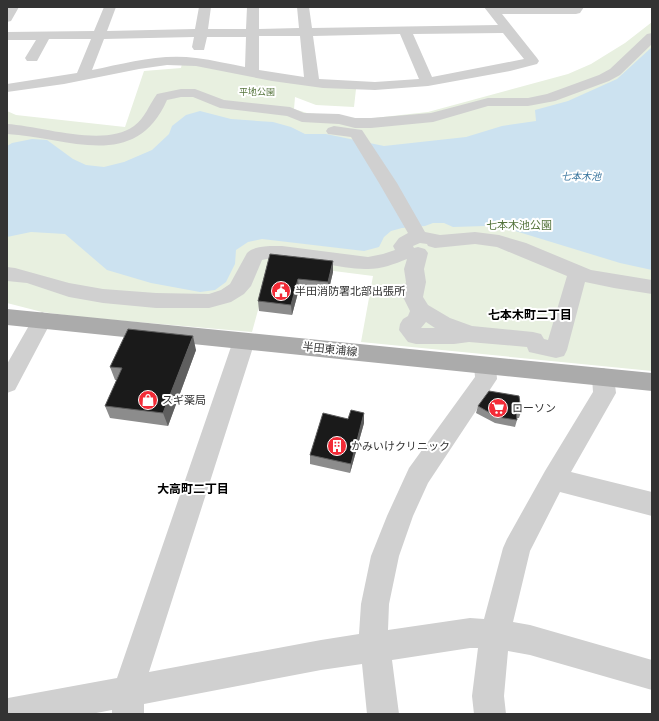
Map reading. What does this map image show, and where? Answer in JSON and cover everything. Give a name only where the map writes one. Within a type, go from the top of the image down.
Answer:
[{"type":"main road","name":"半田東浦線","points":[[7,317],[652,382]]},
{"type":"street","points":[[7,18],[13,7]]},
{"type":"street","points":[[83,76],[110,7]]},
{"type":"street","points":[[196,62],[205,7]]},
{"type":"street","points":[[252,72],[253,7]]},
{"type":"street","points":[[303,7],[312,82]]},
{"type":"street","points":[[491,9],[576,10],[578,7]]},
{"type":"street","points":[[7,88],[46,83],[157,61],[180,60],[339,86],[370,86],[427,82],[532,61],[491,9]]},
{"type":"street","points":[[7,36],[506,29]]},
{"type":"street","points":[[405,30],[427,82]]},
{"type":"street","points":[[32,58],[45,36]]},
{"type":"street","points":[[470,334],[443,323],[416,306],[413,297],[416,282],[414,269],[415,241],[388,183],[356,133],[306,126],[354,123],[371,124],[433,117],[488,102],[528,102],[550,98],[604,78],[615,72],[652,37]]},
{"type":"street","points":[[7,129],[34,130],[95,141],[118,140],[139,130],[155,111],[162,97],[181,93],[195,93],[220,104],[290,112],[302,117],[339,120],[354,123]]},
{"type":"street","points":[[7,274],[22,274],[67,289],[103,296],[209,301],[222,298],[232,293],[243,282],[245,272],[256,255],[269,252],[282,252],[368,263],[386,260],[415,241],[462,239],[499,241],[578,272],[634,285],[652,287]]},
{"type":"street","points":[[533,340],[537,346],[555,357],[578,272]]},
{"type":"street","points":[[421,310],[416,321],[410,324],[410,342],[470,334],[533,340]]},
{"type":"street","points":[[7,384],[42,320]]},
{"type":"street","points":[[526,361],[533,340]]},
{"type":"street","points":[[128,702],[244,341]]},
{"type":"street","points":[[383,714],[374,646],[375,604],[385,556],[400,516],[418,476],[486,379],[486,366]]},
{"type":"street","points":[[490,714],[488,696],[495,634],[517,548],[554,479],[605,393],[603,377]]},
{"type":"street","points":[[554,479],[652,504]]},
{"type":"street","points":[[8,714],[128,702],[374,646],[470,633],[495,634],[530,640],[652,676]]},
{"type":"green space","name":"七本木池公園","points":[[652,22],[652,371],[361,342],[373,276],[271,263],[252,332],[80,317],[42,312],[7,303],[7,111],[16,115],[125,127],[144,71],[181,68],[182,63],[356,89],[354,107],[316,105],[295,97],[294,109],[307,113],[365,119],[428,112],[568,74],[591,64],[625,43]]},
{"type":"water","name":"七本木池","points":[[652,47],[652,270],[620,263],[512,230],[485,226],[453,227],[444,223],[433,223],[425,226],[402,228],[391,231],[384,237],[379,247],[364,251],[262,239],[248,242],[236,250],[235,264],[226,282],[215,290],[200,292],[151,283],[107,270],[65,234],[31,232],[7,237],[7,146],[12,143],[32,139],[47,140],[73,159],[86,165],[104,167],[124,162],[152,150],[169,134],[172,126],[186,115],[200,111],[231,119],[273,122],[291,127],[305,134],[326,134],[384,146],[466,137],[502,126],[536,121],[535,110],[568,101],[617,79]]},
{"type":"building","name":"半田消防署北部出張所","points":[[270,254],[333,261],[328,282],[298,279],[291,305],[258,301]]},
{"type":"building","name":"スギ薬局","points":[[128,329],[193,336],[163,413],[105,406],[122,368],[110,367]]},
{"type":"building","name":"ローソン","points":[[489,391],[519,396],[521,412],[516,412],[517,420],[497,417],[478,406]]},
{"type":"building","name":"かみいけクリニック","points":[[351,410],[364,413],[351,464],[310,455],[323,413],[348,419]]},
{"type":"place","name":"半田消防署北部出張所","points":[[281,291]]},
{"type":"place","name":"スギ薬局","points":[[148,400]]},
{"type":"place","name":"ローソン","points":[[498,408]]},
{"type":"place","name":"かみいけクリニック","points":[[337,446]]},
{"type":"district","name":"七本木町二丁目","points":[[530,314]]},
{"type":"district","name":"大高町二丁目","points":[[193,488]]},
{"type":"park label","name":"平地公園","points":[[257,91]]}]
